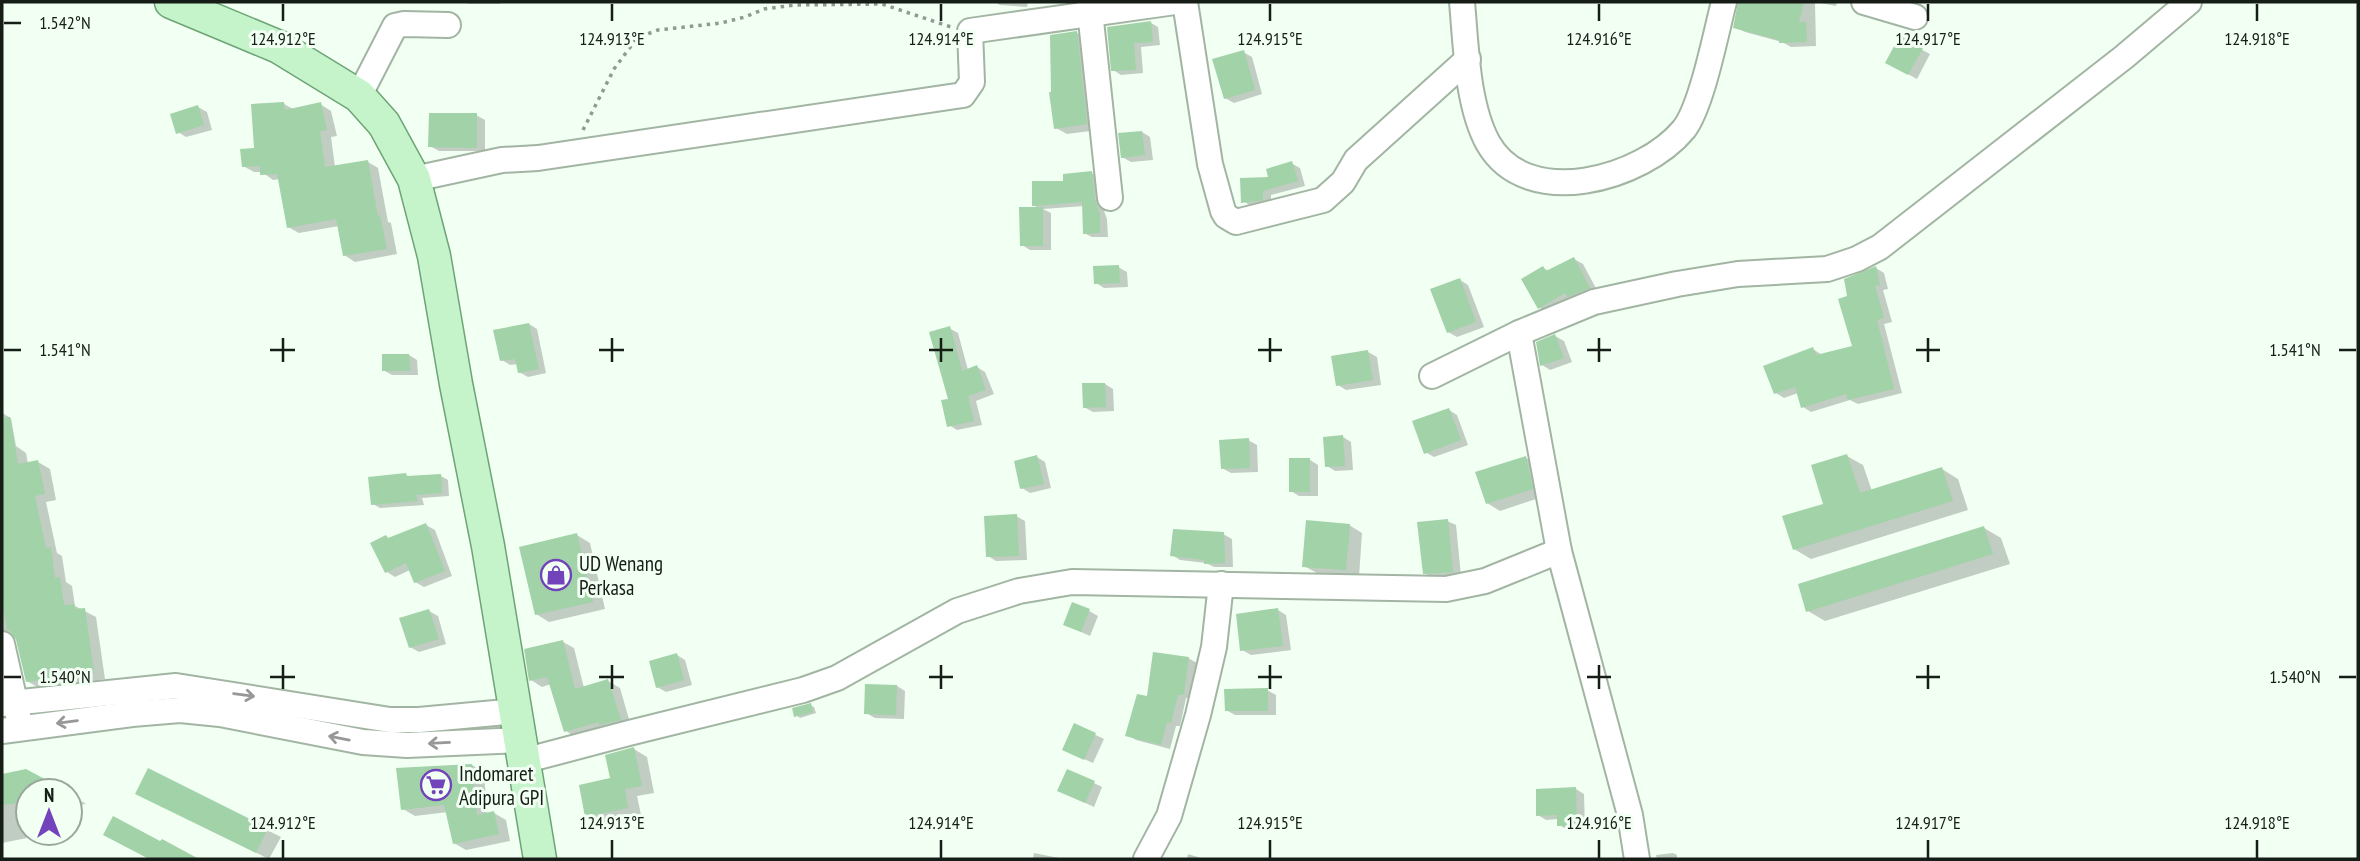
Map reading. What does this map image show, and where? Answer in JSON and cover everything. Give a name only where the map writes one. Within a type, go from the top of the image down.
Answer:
[{"type":"main road","points":[[170,2],[279,47],[359,96],[384,124],[414,179],[434,257],[540,859]]},
{"type":"street","points":[[414,179],[502,160],[551,156],[963,95],[972,82],[970,32],[1090,7],[1175,2]]},
{"type":"street","points":[[1185,2],[1210,164],[1223,211],[1236,222],[1328,196],[1343,182],[1356,160],[1468,59]]},
{"type":"street","points":[[1462,2],[1477,116],[1486,140],[1493,152],[1508,166],[1536,180],[1558,182],[1594,179],[1614,174],[1646,160],[1666,146],[1685,127],[1697,102],[1724,2]]},
{"type":"street","points":[[1864,2],[1915,17]]},
{"type":"street","points":[[1432,376],[1519,333],[1594,302],[1738,274],[1827,269],[1857,259],[1880,247],[2124,57],[2189,2]]},
{"type":"street","points":[[1090,7],[1110,198]]},
{"type":"street","points":[[359,96],[396,26],[448,25]]},
{"type":"street","points":[[1519,333],[1559,551],[1630,815],[1637,859]]},
{"type":"street","points":[[8,703],[122,703],[220,714],[363,743],[407,745],[629,733],[803,690],[836,678],[957,611],[1019,591],[1072,582],[1446,589],[1485,581],[1559,551]]},
{"type":"street","points":[[1146,859],[1169,816],[1198,715],[1214,647],[1221,584]]},
{"type":"street","points":[[2,645],[11,729],[122,703],[176,686],[390,720],[419,720],[520,738]]},
{"type":"path","points":[[581,133],[614,69],[637,38],[658,30],[721,23],[745,18],[764,9],[795,5],[882,4],[970,32]]},
{"type":"building","points":[[1738,2],[1804,2],[1799,22],[1806,22],[1807,42],[1779,43],[1779,40],[1733,28]]},
{"type":"building","points":[[1151,21],[1153,42],[1134,43],[1136,70],[1111,71],[1107,27]]},
{"type":"building","points":[[1077,31],[1087,124],[1054,129],[1049,92],[1050,35]]},
{"type":"building","points":[[1900,35],[1923,48],[1908,75],[1885,63]]},
{"type":"building","points":[[1244,50],[1255,90],[1224,99],[1212,59]]},
{"type":"building","points":[[284,102],[285,110],[321,102],[327,130],[320,131],[325,167],[368,160],[387,249],[343,256],[336,219],[287,228],[277,174],[260,175],[260,166],[242,167],[240,149],[254,148],[251,104]]},
{"type":"building","points":[[198,105],[204,125],[176,134],[170,114]]},
{"type":"building","points":[[429,113],[477,113],[477,148],[428,147]]},
{"type":"building","points":[[1142,131],[1145,155],[1121,158],[1118,133]]},
{"type":"building","points":[[1292,161],[1298,181],[1263,191],[1263,200],[1241,203],[1240,178],[1268,177],[1266,169]]},
{"type":"building","points":[[1092,171],[1095,200],[1100,214],[1100,233],[1083,234],[1082,202],[1032,206],[1032,181],[1063,181],[1063,174]]},
{"type":"building","points":[[1019,207],[1043,207],[1043,246],[1020,246]]},
{"type":"building","points":[[1574,257],[1590,288],[1567,297],[1565,293],[1538,309],[1521,279],[1543,266],[1546,271]]},
{"type":"building","points":[[1119,265],[1120,283],[1094,284],[1093,266]]},
{"type":"building","points":[[1876,266],[1880,285],[1875,286],[1884,318],[1877,320],[1894,389],[1848,400],[1846,394],[1801,408],[1795,387],[1774,394],[1763,366],[1813,347],[1816,355],[1852,346],[1838,299],[1847,296],[1844,279]]},
{"type":"building","points":[[1460,278],[1476,322],[1447,333],[1430,289]]},
{"type":"building","points":[[529,323],[539,369],[518,373],[515,359],[500,361],[493,330]]},
{"type":"building","points":[[950,326],[962,371],[977,365],[986,390],[968,396],[974,421],[947,427],[941,400],[948,399],[929,332]]},
{"type":"building","points":[[1555,334],[1564,358],[1540,366],[1536,342]]},
{"type":"building","points":[[1368,350],[1373,380],[1336,386],[1331,356]]},
{"type":"building","points":[[382,354],[409,354],[410,371],[382,371]]},
{"type":"building","points":[[1082,383],[1105,383],[1106,407],[1083,408]]},
{"type":"building","points":[[1449,408],[1461,440],[1424,454],[1412,421]]},
{"type":"building","points":[[10,417],[18,464],[38,460],[45,494],[35,496],[46,548],[51,547],[55,578],[60,577],[64,605],[74,604],[75,609],[85,608],[94,673],[26,682],[16,640],[7,630],[2,596],[2,418]]},
{"type":"building","points":[[1343,435],[1345,466],[1325,467],[1323,437]]},
{"type":"building","points":[[1249,438],[1250,468],[1221,469],[1219,440]]},
{"type":"building","points":[[1847,454],[1860,493],[1942,467],[1953,501],[1793,550],[1782,516],[1823,504],[1811,465]]},
{"type":"building","points":[[1037,455],[1044,484],[1020,489],[1014,461]]},
{"type":"building","points":[[1526,456],[1533,489],[1486,504],[1475,472]]},
{"type":"building","points":[[1289,458],[1310,458],[1310,492],[1289,492]]},
{"type":"building","points":[[406,473],[407,476],[441,474],[442,493],[416,495],[418,501],[371,505],[368,477]]},
{"type":"building","points":[[1017,514],[1019,556],[986,557],[984,516]]},
{"type":"building","points":[[1448,519],[1453,572],[1423,574],[1417,522]]},
{"type":"building","points":[[1306,520],[1350,524],[1346,570],[1302,567]]},
{"type":"building","points":[[426,523],[445,571],[414,583],[406,563],[385,573],[370,543],[386,535],[388,538]]},
{"type":"building","points":[[1984,526],[1993,554],[1806,612],[1798,584]]},
{"type":"building","points":[[1173,529],[1224,532],[1225,563],[1204,564],[1204,560],[1170,556]]},
{"type":"building","name":"UD Wenang Perkasa","points":[[577,533],[593,602],[535,615],[519,547]]},
{"type":"building","points":[[1072,602],[1090,609],[1081,632],[1063,625]]},
{"type":"building","points":[[1278,608],[1283,646],[1240,651],[1236,614]]},
{"type":"building","points":[[429,609],[439,639],[409,648],[399,618]]},
{"type":"building","points":[[563,640],[575,689],[608,679],[621,720],[599,725],[599,722],[564,732],[547,677],[529,681],[524,649]]},
{"type":"building","points":[[1153,652],[1189,657],[1184,695],[1178,695],[1171,723],[1167,722],[1161,745],[1125,736],[1137,694],[1147,696]]},
{"type":"building","points":[[677,653],[684,680],[656,688],[649,661]]},
{"type":"building","points":[[865,684],[897,685],[896,715],[864,714]]},
{"type":"building","points":[[1268,688],[1268,711],[1225,711],[1224,689]]},
{"type":"building","points":[[811,703],[813,712],[794,717],[792,708]]},
{"type":"building","points":[[1074,723],[1096,733],[1084,760],[1062,750]]},
{"type":"building","points":[[634,747],[642,786],[625,789],[628,808],[585,817],[579,785],[610,778],[605,755]]},
{"type":"building","name":"Indomaret Adipura GPI","points":[[472,764],[477,815],[494,811],[499,834],[453,844],[444,805],[401,810],[396,768]]},
{"type":"building","points":[[148,768],[268,828],[256,853],[135,794]]},
{"type":"building","points":[[26,769],[41,777],[14,777],[14,804],[2,805],[2,774]]},
{"type":"building","points":[[1067,769],[1095,781],[1085,803],[1057,791]]},
{"type":"building","points":[[1576,787],[1577,826],[1557,826],[1557,815],[1536,816],[1536,789]]},
{"type":"building","points":[[113,816],[199,859],[149,859],[103,835]]},
{"type":"place","name":"UD Wenang Perkasa","points":[[556,575]]},
{"type":"place","name":"Indomaret Adipura GPI","points":[[436,785]]}]
